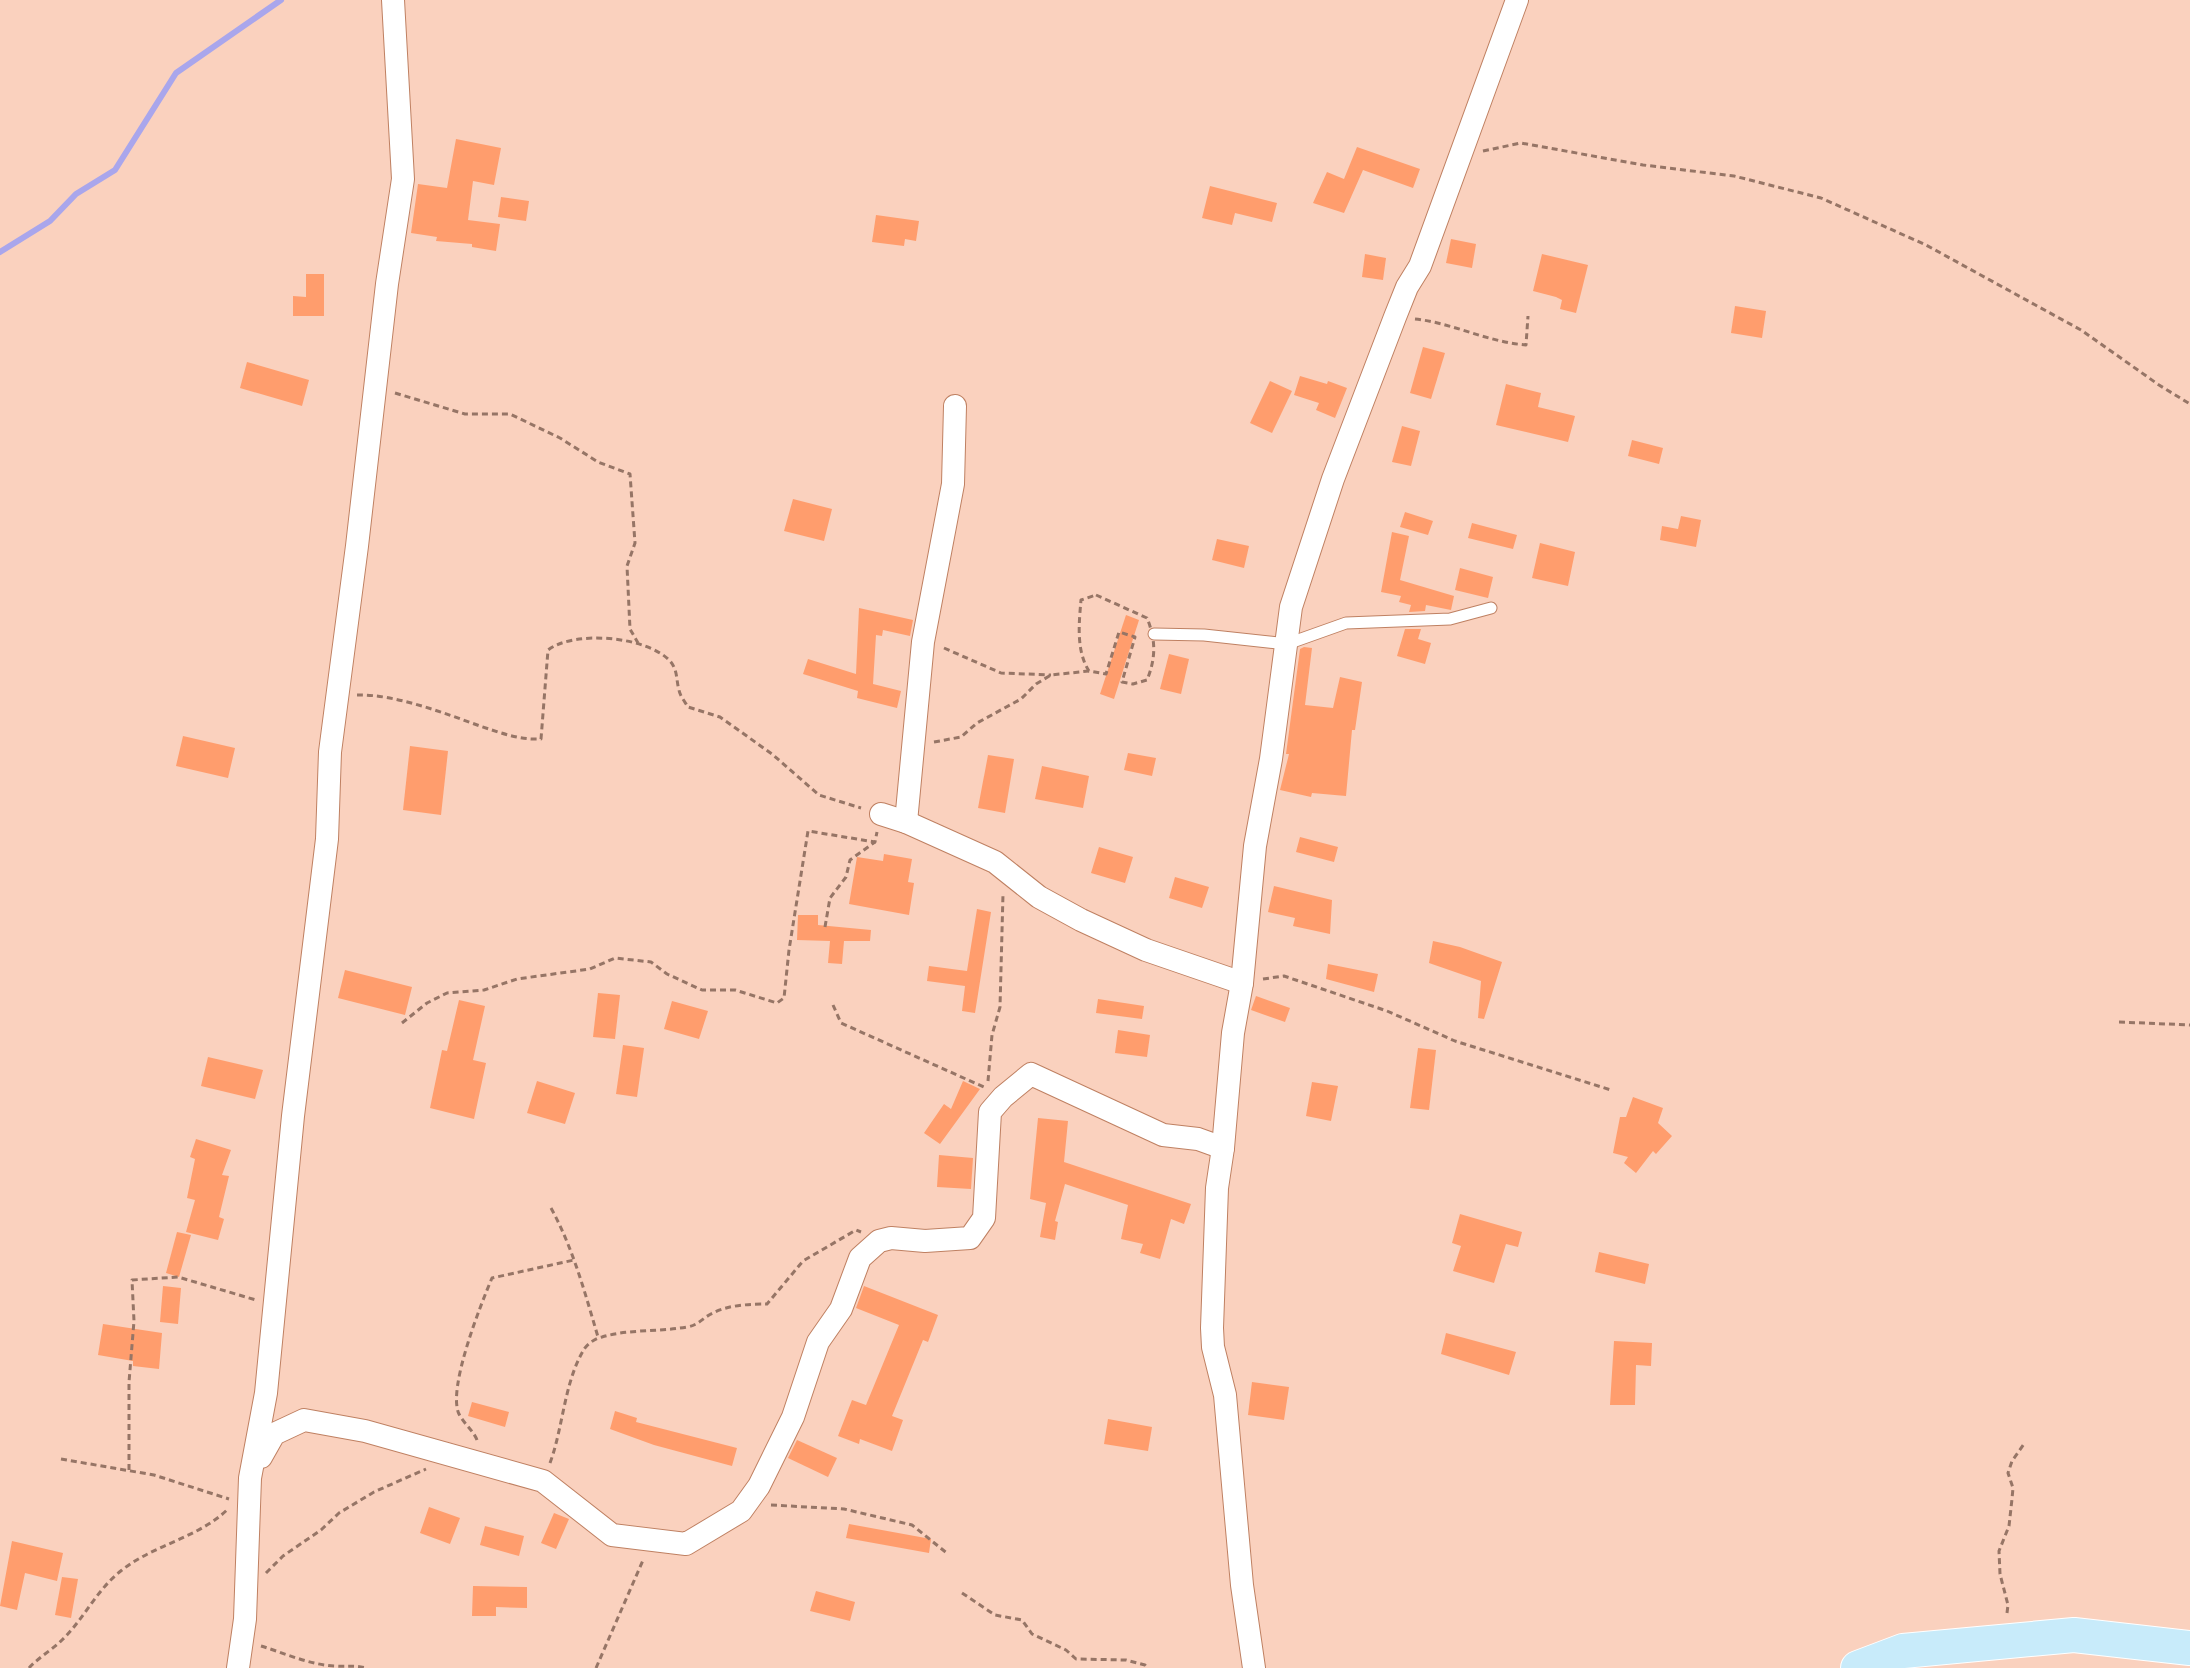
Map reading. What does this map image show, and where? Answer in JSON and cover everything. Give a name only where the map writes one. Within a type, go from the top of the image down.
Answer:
[{"type":"main road","points":[[1858,1668],[1903,1651],[2074,1635],[2190,1648]]},
{"type":"street","points":[[238,1668],[250,1478],[266,1393],[293,1116],[327,839],[330,752],[377,387],[387,284],[403,179],[393,0]]},
{"type":"street","points":[[1254,1668],[1242,1585],[1225,1395],[1213,1347],[1212,1328],[1217,1188],[1233,1033],[1242,983],[1255,846],[1291,607],[1310,542],[1395,317],[1407,287],[1420,266],[1517,0]]},
{"type":"street","points":[[906,822],[923,642],[953,484],[955,406]]},
{"type":"street","points":[[881,814],[995,862],[1039,897],[1081,920],[1146,950],[1242,983]]},
{"type":"street","points":[[250,1478],[274,1434],[304,1420],[365,1431],[543,1481],[612,1535],[686,1544],[741,1511],[759,1486],[793,1417],[818,1342],[841,1309],[860,1258],[879,1241],[891,1238],[925,1241],[970,1238],[984,1218],[990,1112],[1031,1074],[1163,1135],[1198,1139],[1223,1148]]},
{"type":"lane","points":[[1154,634],[1204,635],[1287,644],[1346,623],[1450,619],[1491,608]]},
{"type":"path","points":[[1456,166],[1478,151],[1521,143],[1643,165],[1734,176],[1821,198],[1926,245],[2081,330],[2190,404]]},
{"type":"path","points":[[1395,317],[1438,322],[1503,343],[1526,345],[1528,316]]},
{"type":"path","points":[[377,387],[465,414],[510,414],[560,438],[598,462],[630,474],[635,543],[627,566],[630,629],[638,644]]},
{"type":"path","points":[[923,642],[965,656],[1001,673],[1051,675],[1089,671],[1106,674],[1119,632],[1135,637],[1122,682],[1133,684],[1147,680],[1154,662],[1154,634],[1147,618],[1096,595],[1081,600],[1079,628],[1083,661],[1089,671]]},
{"type":"path","points":[[337,696],[369,695],[437,711],[523,740],[541,739],[548,650],[558,642],[598,638],[645,645],[670,661],[678,676],[679,691],[688,707],[720,717],[772,754],[819,795],[881,814],[875,842],[850,860],[846,877],[830,898],[825,927]]},
{"type":"path","points":[[911,769],[934,742],[961,737],[977,723],[1021,699],[1051,675]]},
{"type":"path","points":[[402,1023],[427,1003],[447,993],[484,990],[531,976],[590,969],[615,958],[651,962],[667,974],[702,990],[735,990],[777,1003],[784,998],[787,990],[789,950],[808,831],[875,842]]},
{"type":"path","points":[[833,1005],[841,1023],[989,1089],[992,1035],[1000,1007],[1003,892],[995,862]]},
{"type":"path","points":[[1284,976],[1387,1011],[1455,1041],[1611,1090]]},
{"type":"path","points":[[2119,1022],[2190,1025]]},
{"type":"path","points":[[551,1208],[564,1232],[598,1337]]},
{"type":"path","points":[[543,1481],[561,1431],[569,1391],[583,1350],[598,1337],[698,1325],[713,1312],[767,1304],[803,1261],[856,1230],[879,1241]]},
{"type":"path","points":[[482,1464],[476,1435],[458,1412],[458,1386],[474,1322],[492,1278],[574,1260]]},
{"type":"path","points":[[129,1470],[129,1382],[134,1321],[132,1280],[178,1277],[275,1306]]},
{"type":"path","points":[[2006,1622],[2008,1605],[2000,1574],[1999,1551],[2009,1526],[2013,1488],[2008,1473],[2024,1444]]},
{"type":"path","points":[[246,1579],[264,1575],[283,1556],[321,1530],[339,1513],[374,1492],[455,1456]]},
{"type":"path","points":[[29,1668],[62,1641],[122,1570],[161,1546],[202,1529],[235,1503],[195,1487],[129,1470],[61,1459]]},
{"type":"path","points":[[741,1511],[760,1512],[770,1505],[844,1509],[912,1525],[948,1554]]},
{"type":"path","points":[[596,1668],[633,1580],[656,1540]]},
{"type":"path","points":[[962,1593],[995,1615],[1022,1620],[1032,1634],[1066,1650],[1076,1659],[1126,1660],[1148,1668]]},
{"type":"path","points":[[241,1644],[259,1645],[335,1667],[355,1665],[366,1668]]},
{"type":"building","points":[[456,139],[501,148],[494,185],[473,181],[468,220],[500,224],[496,251],[472,247],[472,244],[436,241],[437,237],[411,233],[418,184],[447,188]]},
{"type":"building","points":[[1357,147],[1420,169],[1413,188],[1363,170],[1344,213],[1313,203],[1327,172],[1344,179]]},
{"type":"building","points":[[1210,186],[1277,203],[1272,222],[1235,213],[1232,225],[1202,218]]},
{"type":"building","points":[[501,197],[529,201],[526,221],[498,217]]},
{"type":"building","points":[[876,215],[919,221],[916,241],[905,239],[904,246],[872,242]]},
{"type":"building","points":[[1451,239],[1476,244],[1472,268],[1446,263]]},
{"type":"building","points":[[1365,254],[1386,258],[1383,280],[1362,277]]},
{"type":"building","points":[[1542,254],[1588,265],[1576,313],[1560,309],[1562,300],[1533,291]]},
{"type":"building","points":[[306,274],[324,274],[324,316],[293,316],[293,296],[306,297]]},
{"type":"building","points":[[1735,306],[1766,311],[1762,338],[1731,333]]},
{"type":"building","points":[[1423,347],[1445,353],[1431,399],[1410,393]]},
{"type":"building","points":[[247,362],[309,380],[302,406],[240,388]]},
{"type":"building","points":[[1300,376],[1347,388],[1335,418],[1316,410],[1319,403],[1294,395]]},
{"type":"building","points":[[1270,381],[1292,391],[1272,433],[1250,423]]},
{"type":"building","points":[[1506,384],[1541,393],[1538,407],[1575,416],[1568,442],[1496,425]]},
{"type":"building","points":[[1402,426],[1420,431],[1411,466],[1392,462]]},
{"type":"building","points":[[1632,440],[1663,448],[1659,464],[1628,456]]},
{"type":"building","points":[[793,499],[832,509],[824,541],[784,531]]},
{"type":"building","points":[[1405,512],[1433,521],[1428,535],[1400,527]]},
{"type":"building","points":[[1681,516],[1701,520],[1696,547],[1660,540],[1662,526],[1678,529]]},
{"type":"building","points":[[1472,523],[1517,535],[1513,549],[1468,538]]},
{"type":"building","points":[[1392,532],[1409,536],[1400,580],[1454,596],[1451,610],[1426,605],[1425,611],[1409,612],[1411,605],[1399,602],[1401,596],[1381,592]]},
{"type":"building","points":[[1217,539],[1249,546],[1244,568],[1212,560]]},
{"type":"building","points":[[1540,543],[1575,552],[1568,586],[1532,578]]},
{"type":"building","points":[[1460,568],[1493,577],[1488,598],[1455,590]]},
{"type":"building","points":[[859,608],[913,620],[910,636],[883,630],[882,636],[876,635],[873,684],[901,691],[897,708],[857,698],[858,691],[803,674],[808,659],[856,674]]},
{"type":"building","points":[[1126,615],[1139,620],[1114,699],[1100,694]]},
{"type":"building","points":[[1405,629],[1421,629],[1418,639],[1431,643],[1425,664],[1397,656]]},
{"type":"building","points":[[1312,648],[1305,705],[1333,708],[1340,677],[1362,682],[1355,730],[1352,730],[1346,796],[1312,793],[1311,797],[1280,790],[1289,754],[1286,754],[1300,649]]},
{"type":"building","points":[[1169,654],[1189,659],[1181,694],[1160,689]]},
{"type":"building","points":[[183,736],[235,748],[228,778],[176,766]]},
{"type":"building","points":[[410,746],[448,751],[441,815],[403,810]]},
{"type":"building","points":[[1128,753],[1156,758],[1152,776],[1124,770]]},
{"type":"building","points":[[988,755],[1014,759],[1005,813],[978,808]]},
{"type":"building","points":[[1042,766],[1089,776],[1083,808],[1035,799]]},
{"type":"building","points":[[1300,837],[1338,847],[1334,862],[1296,852]]},
{"type":"building","points":[[1099,847],[1133,857],[1125,883],[1091,873]]},
{"type":"building","points":[[884,854],[912,859],[908,882],[914,883],[909,915],[849,904],[857,857],[883,861]]},
{"type":"building","points":[[1175,877],[1209,887],[1202,908],[1169,898]]},
{"type":"building","points":[[1274,886],[1332,900],[1330,934],[1293,926],[1295,918],[1268,912]]},
{"type":"building","points":[[977,909],[991,912],[975,1013],[962,1011],[965,986],[927,981],[929,966],[967,971]]},
{"type":"building","points":[[798,915],[818,915],[818,925],[871,930],[870,941],[844,941],[842,964],[828,963],[830,941],[797,940]]},
{"type":"building","points":[[1433,941],[1502,962],[1484,1019],[1478,1018],[1481,981],[1429,963]]},
{"type":"building","points":[[1328,964],[1378,974],[1374,992],[1326,979]]},
{"type":"building","points":[[345,970],[412,987],[405,1015],[338,998]]},
{"type":"building","points":[[598,993],[620,995],[615,1039],[593,1037]]},
{"type":"building","points":[[1256,996],[1290,1008],[1285,1022],[1251,1010]]},
{"type":"building","points":[[1098,999],[1144,1006],[1142,1019],[1096,1013]]},
{"type":"building","points":[[459,1000],[485,1006],[473,1060],[486,1063],[474,1119],[430,1108],[442,1050],[447,1051]]},
{"type":"building","points":[[672,1001],[708,1011],[699,1039],[664,1029]]},
{"type":"building","points":[[1118,1030],[1150,1035],[1147,1057],[1115,1053]]},
{"type":"building","points":[[623,1045],[644,1048],[637,1097],[616,1094]]},
{"type":"building","points":[[1418,1048],[1436,1050],[1429,1110],[1410,1108]]},
{"type":"building","points":[[208,1057],[263,1070],[255,1099],[201,1086]]},
{"type":"building","points":[[537,1081],[575,1093],[565,1124],[527,1113]]},
{"type":"building","points":[[963,1081],[980,1089],[940,1144],[924,1133],[944,1104],[951,1109]]},
{"type":"building","points":[[1312,1082],[1338,1086],[1331,1121],[1306,1116]]},
{"type":"building","points":[[1633,1097],[1663,1108],[1658,1123],[1672,1136],[1656,1154],[1653,1151],[1636,1173],[1624,1163],[1628,1157],[1613,1153],[1620,1117],[1626,1117]]},
{"type":"building","points":[[1038,1118],[1068,1121],[1064,1162],[1191,1204],[1184,1224],[1171,1219],[1160,1259],[1140,1253],[1143,1244],[1121,1239],[1128,1205],[1065,1184],[1055,1221],[1058,1222],[1055,1240],[1040,1237],[1046,1203],[1030,1199]]},
{"type":"building","points":[[196,1139],[231,1150],[222,1175],[229,1176],[219,1217],[224,1219],[218,1240],[186,1232],[195,1200],[187,1198],[195,1159],[190,1157]]},
{"type":"building","points":[[939,1155],[973,1158],[971,1189],[937,1187]]},
{"type":"building","points":[[1460,1214],[1522,1232],[1518,1247],[1506,1244],[1494,1283],[1453,1271],[1461,1246],[1452,1243]]},
{"type":"building","points":[[177,1232],[191,1235],[179,1277],[166,1273]]},
{"type":"building","points":[[1599,1252],[1649,1264],[1645,1284],[1595,1272]]},
{"type":"building","points":[[163,1286],[181,1288],[178,1324],[160,1322]]},
{"type":"building","points":[[864,1286],[938,1315],[928,1342],[923,1340],[892,1416],[903,1420],[892,1451],[860,1439],[859,1444],[838,1436],[852,1400],[866,1405],[899,1325],[856,1308]]},
{"type":"building","points":[[103,1324],[162,1333],[159,1369],[133,1366],[133,1361],[98,1355]]},
{"type":"building","points":[[1446,1333],[1516,1352],[1509,1375],[1441,1354]]},
{"type":"building","points":[[1614,1341],[1652,1343],[1651,1366],[1636,1365],[1635,1405],[1610,1405]]},
{"type":"building","points":[[1252,1382],[1289,1387],[1284,1420],[1248,1415]]},
{"type":"building","points":[[472,1402],[509,1412],[505,1427],[468,1416]]},
{"type":"building","points":[[615,1411],[637,1418],[636,1422],[737,1448],[732,1466],[654,1445],[610,1429]]},
{"type":"building","points":[[1108,1419],[1152,1427],[1148,1451],[1104,1444]]},
{"type":"building","points":[[797,1440],[837,1458],[828,1477],[788,1458]]},
{"type":"building","points":[[429,1507],[460,1518],[450,1544],[420,1533]]},
{"type":"building","points":[[554,1513],[569,1519],[556,1549],[541,1543]]},
{"type":"building","points":[[849,1524],[931,1539],[929,1553],[846,1538]]},
{"type":"building","points":[[485,1526],[524,1536],[519,1556],[480,1545]]},
{"type":"building","points":[[12,1541],[63,1553],[57,1581],[25,1573],[17,1610],[0,1606]]},
{"type":"building","points":[[62,1577],[78,1579],[71,1618],[55,1615]]},
{"type":"building","points":[[473,1586],[527,1587],[527,1608],[496,1607],[496,1616],[472,1616]]},
{"type":"building","points":[[816,1591],[855,1602],[850,1621],[810,1611]]},
{"type":"waterway","points":[[0,252],[50,221],[76,194],[115,170],[176,73],[281,0]]}]
